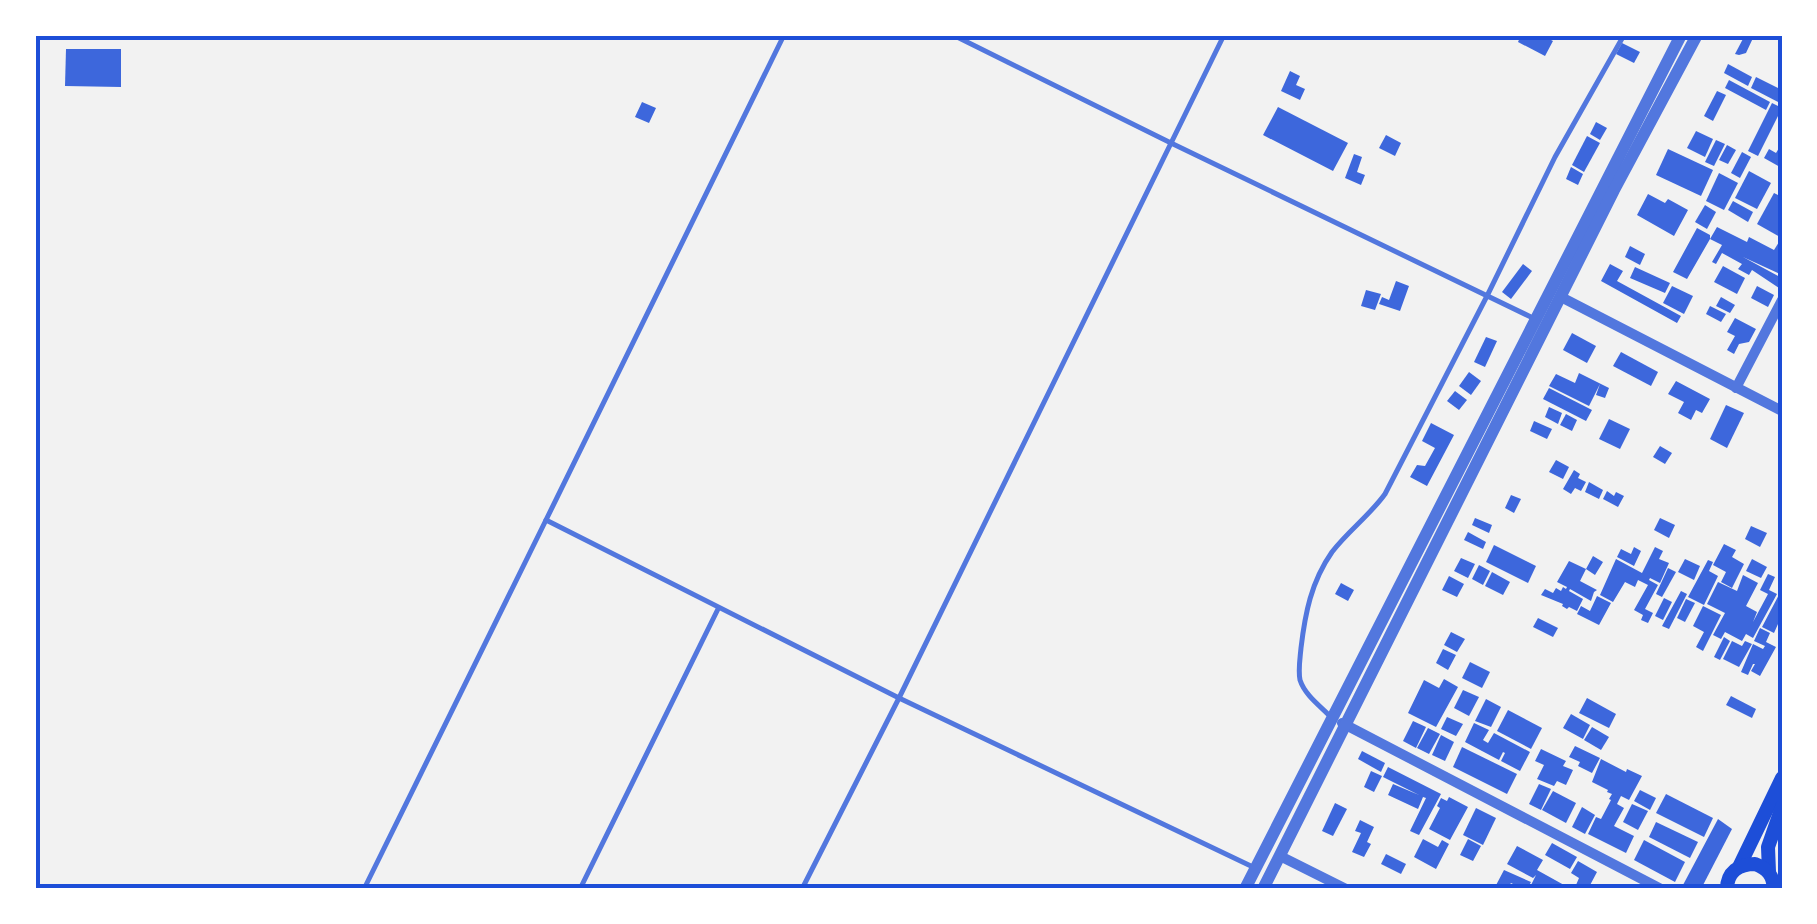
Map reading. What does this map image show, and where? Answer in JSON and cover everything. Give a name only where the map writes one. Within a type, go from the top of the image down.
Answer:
[{"type":"main road","points":[[1727,889],[1730,874],[1739,866],[1782,778]]},
{"type":"main road","points":[[1775,882],[1768,847],[1782,807]]},
{"type":"main road","points":[[1739,866],[1755,864],[1775,882]]},
{"type":"street","points":[[1246,889],[1681,35]]},
{"type":"street","points":[[1263,889],[1614,190],[1697,35]]},
{"type":"street","points":[[1561,297],[1782,411]]},
{"type":"street","points":[[1736,388],[1782,300]]},
{"type":"street","points":[[1332,718],[1662,889]]},
{"type":"street","points":[[1280,856],[1346,889]]},
{"type":"lane","points":[[364,889],[784,35]]},
{"type":"lane","points":[[953,35],[1536,320]]},
{"type":"lane","points":[[802,889],[1224,35]]},
{"type":"lane","points":[[1332,718],[1300,681],[1306,605],[1334,549],[1385,494],[1555,157],[1624,35]]},
{"type":"lane","points":[[546,520],[899,698],[1256,868]]},
{"type":"lane","points":[[580,889],[718,608]]},
{"type":"building","points":[[1521,35],[1541,35],[1553,41],[1545,56],[1518,42]]},
{"type":"building","points":[[1745,35],[1753,38],[1746,53],[1735,54]]},
{"type":"building","points":[[1622,43],[1640,52],[1634,63],[1616,54]]},
{"type":"building","points":[[66,49],[121,49],[121,87],[65,86]]},
{"type":"building","points":[[1728,64],[1752,77],[1748,86],[1724,73]]},
{"type":"building","points":[[1290,71],[1300,76],[1296,85],[1305,89],[1300,100],[1281,91]]},
{"type":"building","points":[[1756,77],[1782,90],[1782,104],[1751,88]]},
{"type":"building","points":[[1729,80],[1770,102],[1766,110],[1725,88]]},
{"type":"building","points":[[1717,91],[1726,95],[1713,121],[1704,116]]},
{"type":"building","points":[[642,102],[656,108],[649,123],[635,117]]},
{"type":"building","points":[[1772,103],[1782,108],[1758,156],[1748,151]]},
{"type":"building","points":[[1278,107],[1348,143],[1333,171],[1263,135]]},
{"type":"building","points":[[1596,122],[1607,128],[1600,140],[1590,134]]},
{"type":"building","points":[[1696,131],[1713,139],[1705,157],[1687,148]]},
{"type":"building","points":[[1386,135],[1401,143],[1395,156],[1379,148]]},
{"type":"building","points":[[1587,136],[1600,143],[1584,172],[1572,165]]},
{"type":"building","points":[[1716,140],[1725,144],[1714,166],[1705,162]]},
{"type":"building","points":[[1727,145],[1736,150],[1728,164],[1719,160]]},
{"type":"building","points":[[1779,148],[1782,168],[1764,158],[1769,149],[1776,153]]},
{"type":"building","points":[[1668,149],[1713,170],[1701,196],[1656,175]]},
{"type":"building","points":[[1742,152],[1751,157],[1740,178],[1731,173]]},
{"type":"building","points":[[1354,154],[1362,157],[1357,172],[1365,175],[1361,185],[1345,178]]},
{"type":"building","points":[[1571,167],[1583,174],[1578,185],[1566,179]]},
{"type":"building","points":[[1749,171],[1771,183],[1757,209],[1735,198]]},
{"type":"building","points":[[1719,173],[1738,183],[1724,210],[1706,201]]},
{"type":"building","points":[[1774,193],[1782,197],[1782,238],[1757,224]]},
{"type":"building","points":[[1648,194],[1688,210],[1674,236],[1637,215]]},
{"type":"building","points":[[1733,201],[1753,212],[1748,222],[1728,210]]},
{"type":"building","points":[[1705,205],[1716,212],[1707,229],[1695,222]]},
{"type":"building","points":[[1717,227],[1774,250],[1779,242],[1782,244],[1780,274],[1743,257],[1782,278],[1779,288],[1752,270],[1749,275],[1738,269],[1742,264],[1722,253],[1716,264],[1712,262],[1722,245],[1710,239]]},
{"type":"building","points":[[1697,228],[1710,235],[1687,279],[1673,272]]},
{"type":"building","points":[[1630,246],[1645,254],[1640,265],[1625,257]]},
{"type":"building","points":[[1523,264],[1532,271],[1511,299],[1502,292]]},
{"type":"building","points":[[1610,264],[1623,271],[1617,281],[1681,316],[1677,323],[1601,281]]},
{"type":"building","points":[[1723,266],[1745,278],[1737,294],[1714,282]]},
{"type":"building","points":[[1635,267],[1670,283],[1665,293],[1630,278]]},
{"type":"building","points":[[1396,281],[1409,286],[1400,311],[1379,304],[1382,297],[1389,300]]},
{"type":"building","points":[[1672,286],[1693,296],[1684,314],[1663,303]]},
{"type":"building","points":[[1757,286],[1774,295],[1768,307],[1751,298]]},
{"type":"building","points":[[1366,290],[1381,294],[1375,310],[1361,306]]},
{"type":"building","points":[[1721,297],[1735,305],[1730,313],[1716,306]]},
{"type":"building","points":[[1710,306],[1726,314],[1721,322],[1706,314]]},
{"type":"building","points":[[1735,318],[1756,329],[1749,342],[1739,344],[1734,354],[1727,350],[1735,336],[1727,332]]},
{"type":"building","points":[[1572,333],[1596,346],[1587,363],[1563,350]]},
{"type":"building","points":[[1486,337],[1497,341],[1485,367],[1474,362]]},
{"type":"building","points":[[1621,352],[1658,372],[1651,386],[1613,366]]},
{"type":"building","points":[[1469,372],[1481,381],[1471,395],[1459,386]]},
{"type":"building","points":[[1579,373],[1609,388],[1605,398],[1596,395],[1600,384],[1589,406],[1549,386],[1556,374],[1575,383]]},
{"type":"building","points":[[1676,381],[1710,399],[1702,413],[1696,410],[1691,420],[1678,413],[1684,402],[1668,394]]},
{"type":"building","points":[[1549,388],[1592,410],[1586,421],[1543,399]]},
{"type":"building","points":[[1455,391],[1467,400],[1459,410],[1447,401]]},
{"type":"building","points":[[1726,405],[1744,413],[1727,448],[1710,439]]},
{"type":"building","points":[[1549,407],[1562,413],[1558,424],[1545,417]]},
{"type":"building","points":[[1566,414],[1577,420],[1572,431],[1560,425]]},
{"type":"building","points":[[1609,419],[1630,429],[1620,449],[1599,439]]},
{"type":"building","points":[[1534,421],[1552,429],[1547,439],[1530,431]]},
{"type":"building","points":[[1431,423],[1454,435],[1427,486],[1410,477],[1417,465],[1425,466],[1435,448],[1422,441]]},
{"type":"building","points":[[1660,446],[1672,453],[1665,464],[1653,457]]},
{"type":"building","points":[[1556,460],[1569,467],[1563,479],[1549,472]]},
{"type":"building","points":[[1574,470],[1586,482],[1581,491],[1575,488],[1571,494],[1563,489]]},
{"type":"building","points":[[1589,482],[1603,490],[1599,499],[1585,492]]},
{"type":"building","points":[[1607,491],[1624,496],[1618,507],[1603,499]]},
{"type":"building","points":[[1511,495],[1521,499],[1514,513],[1505,508]]},
{"type":"building","points":[[1475,518],[1492,525],[1489,533],[1472,525]]},
{"type":"building","points":[[1660,518],[1675,525],[1669,538],[1654,530]]},
{"type":"building","points":[[1751,526],[1767,533],[1760,547],[1745,539]]},
{"type":"building","points":[[1468,532],[1486,542],[1483,549],[1464,540]]},
{"type":"building","points":[[1724,544],[1736,550],[1732,557],[1744,564],[1732,588],[1721,582],[1726,572],[1713,565]]},
{"type":"building","points":[[1494,545],[1536,566],[1528,583],[1486,562]]},
{"type":"building","points":[[1634,547],[1641,551],[1634,566],[1617,557],[1621,549],[1631,554]]},
{"type":"building","points":[[1655,547],[1663,551],[1659,559],[1669,563],[1660,583],[1649,580],[1658,585],[1645,609],[1653,613],[1648,623],[1634,610],[1648,585],[1638,580],[1635,587],[1625,582],[1613,602],[1600,595],[1616,559],[1642,573]]},
{"type":"building","points":[[1593,556],[1603,562],[1595,575],[1586,569]]},
{"type":"building","points":[[1461,558],[1475,564],[1468,578],[1454,571]]},
{"type":"building","points":[[1685,559],[1700,566],[1694,580],[1678,572]]},
{"type":"building","points":[[1752,559],[1767,567],[1761,578],[1746,571]]},
{"type":"building","points":[[1708,560],[1713,562],[1709,571],[1718,576],[1704,605],[1688,597]]},
{"type":"building","points":[[1569,561],[1586,569],[1580,581],[1597,590],[1591,601],[1570,589],[1583,599],[1577,611],[1541,595],[1545,589],[1553,593],[1556,588],[1566,589],[1557,582]]},
{"type":"building","points":[[1479,565],[1490,571],[1483,585],[1472,579]]},
{"type":"building","points":[[1668,568],[1676,572],[1662,597],[1656,594]]},
{"type":"building","points":[[1492,572],[1510,582],[1503,595],[1485,586]]},
{"type":"building","points":[[1768,574],[1775,577],[1769,590],[1777,594],[1753,638],[1746,634],[1742,641],[1725,632],[1721,639],[1713,635],[1725,613],[1707,604],[1718,582],[1737,591],[1743,575],[1758,583],[1746,606],[1757,612],[1753,622],[1768,594],[1760,590]]},
{"type":"building","points":[[1449,576],[1464,584],[1457,597],[1442,590]]},
{"type":"building","points":[[1341,583],[1354,590],[1348,601],[1335,594]]},
{"type":"building","points":[[1782,589],[1782,627],[1778,624],[1774,633],[1762,627]]},
{"type":"building","points":[[1681,591],[1687,594],[1669,629],[1662,626]]},
{"type":"building","points":[[1597,596],[1611,603],[1599,625],[1577,614],[1581,606],[1590,611]]},
{"type":"building","points":[[1664,598],[1672,602],[1663,620],[1655,616]]},
{"type":"building","points":[[1686,599],[1695,603],[1685,622],[1677,618]]},
{"type":"building","points":[[1703,606],[1721,615],[1703,651],[1696,647],[1704,632],[1693,626]]},
{"type":"building","points":[[1538,618],[1558,628],[1553,637],[1533,627]]},
{"type":"building","points":[[1760,628],[1770,633],[1766,642],[1776,647],[1760,676],[1751,671],[1755,664],[1748,675],[1741,672],[1753,644],[1763,649],[1765,646],[1754,641]]},
{"type":"building","points":[[1451,632],[1465,639],[1457,652],[1444,645]]},
{"type":"building","points":[[1724,637],[1730,641],[1720,660],[1714,657]]},
{"type":"building","points":[[1732,641],[1742,646],[1745,641],[1752,644],[1739,667],[1723,659]]},
{"type":"building","points":[[1443,649],[1456,655],[1448,670],[1436,663]]},
{"type":"building","points":[[1470,662],[1490,672],[1482,688],[1462,678]]},
{"type":"building","points":[[1444,679],[1458,687],[1436,727],[1408,713],[1424,680],[1439,688]]},
{"type":"building","points":[[1463,690],[1479,697],[1469,716],[1454,708]]},
{"type":"building","points":[[1731,696],[1756,709],[1752,718],[1726,705]]},
{"type":"building","points":[[1587,698],[1616,714],[1609,728],[1579,713]]},
{"type":"building","points":[[1486,699],[1501,707],[1491,727],[1475,721]]},
{"type":"building","points":[[1508,710],[1542,728],[1531,749],[1497,731]]},
{"type":"building","points":[[1571,714],[1590,725],[1583,739],[1563,728]]},
{"type":"building","points":[[1447,717],[1463,724],[1456,736],[1441,729]]},
{"type":"building","points":[[1413,721],[1426,727],[1416,748],[1403,741]]},
{"type":"building","points":[[1474,723],[1489,730],[1483,740],[1488,743],[1494,733],[1530,752],[1520,771],[1501,761],[1505,753],[1499,760],[1465,742]]},
{"type":"building","points":[[1592,727],[1609,737],[1601,750],[1584,740]]},
{"type":"building","points":[[1428,728],[1440,734],[1429,754],[1417,748]]},
{"type":"building","points":[[1441,735],[1454,742],[1445,761],[1432,755]]},
{"type":"building","points":[[1575,746],[1600,758],[1592,773],[1569,757]]},
{"type":"building","points":[[1462,747],[1517,774],[1507,794],[1453,767]]},
{"type":"building","points":[[1541,749],[1566,761],[1563,766],[1573,770],[1566,785],[1557,781],[1554,786],[1537,779],[1544,765],[1535,761]]},
{"type":"building","points":[[1362,751],[1385,763],[1381,772],[1358,759]]},
{"type":"building","points":[[1601,759],[1642,776],[1629,800],[1621,796],[1617,804],[1624,808],[1614,826],[1634,836],[1626,853],[1588,834],[1611,800],[1608,790],[1592,782]]},
{"type":"building","points":[[1388,767],[1441,794],[1419,835],[1410,831],[1426,798],[1423,797],[1418,809],[1388,795],[1393,784],[1419,795],[1383,777]]},
{"type":"building","points":[[1371,771],[1382,776],[1374,792],[1364,787]]},
{"type":"building","points":[[1539,784],[1551,789],[1541,810],[1529,804]]},
{"type":"building","points":[[1640,790],[1656,798],[1650,810],[1634,801]]},
{"type":"building","points":[[1553,791],[1576,803],[1566,823],[1542,810]]},
{"type":"building","points":[[1666,794],[1713,818],[1704,837],[1656,813]]},
{"type":"building","points":[[1449,797],[1468,807],[1450,840],[1429,829],[1441,798],[1447,801]]},
{"type":"building","points":[[1335,803],[1347,809],[1333,836],[1322,831]]},
{"type":"building","points":[[1632,804],[1648,811],[1638,830],[1623,822]]},
{"type":"building","points":[[1582,807],[1595,815],[1585,834],[1572,827]]},
{"type":"building","points":[[1476,808],[1496,818],[1483,845],[1463,835]]},
{"type":"building","points":[[1718,819],[1732,829],[1701,889],[1683,885]]},
{"type":"building","points":[[1360,820],[1374,827],[1364,857],[1352,852],[1361,833],[1355,831]]},
{"type":"building","points":[[1656,822],[1698,842],[1690,858],[1649,837]]},
{"type":"building","points":[[1423,839],[1438,847],[1442,840],[1449,844],[1436,869],[1414,857]]},
{"type":"building","points":[[1468,839],[1481,846],[1473,861],[1460,855]]},
{"type":"building","points":[[1644,840],[1685,862],[1675,882],[1634,860]]},
{"type":"building","points":[[1552,843],[1577,857],[1570,869],[1545,855]]},
{"type":"building","points":[[1517,846],[1543,860],[1537,870],[1564,885],[1561,889],[1529,889],[1536,875],[1533,878],[1507,864]]},
{"type":"building","points":[[1386,854],[1406,864],[1401,874],[1381,864]]},
{"type":"building","points":[[1578,861],[1597,872],[1588,889],[1576,885],[1579,878],[1571,873]]},
{"type":"building","points":[[1504,870],[1531,882],[1527,889],[1511,889],[1511,883],[1507,889],[1494,889]]}]
